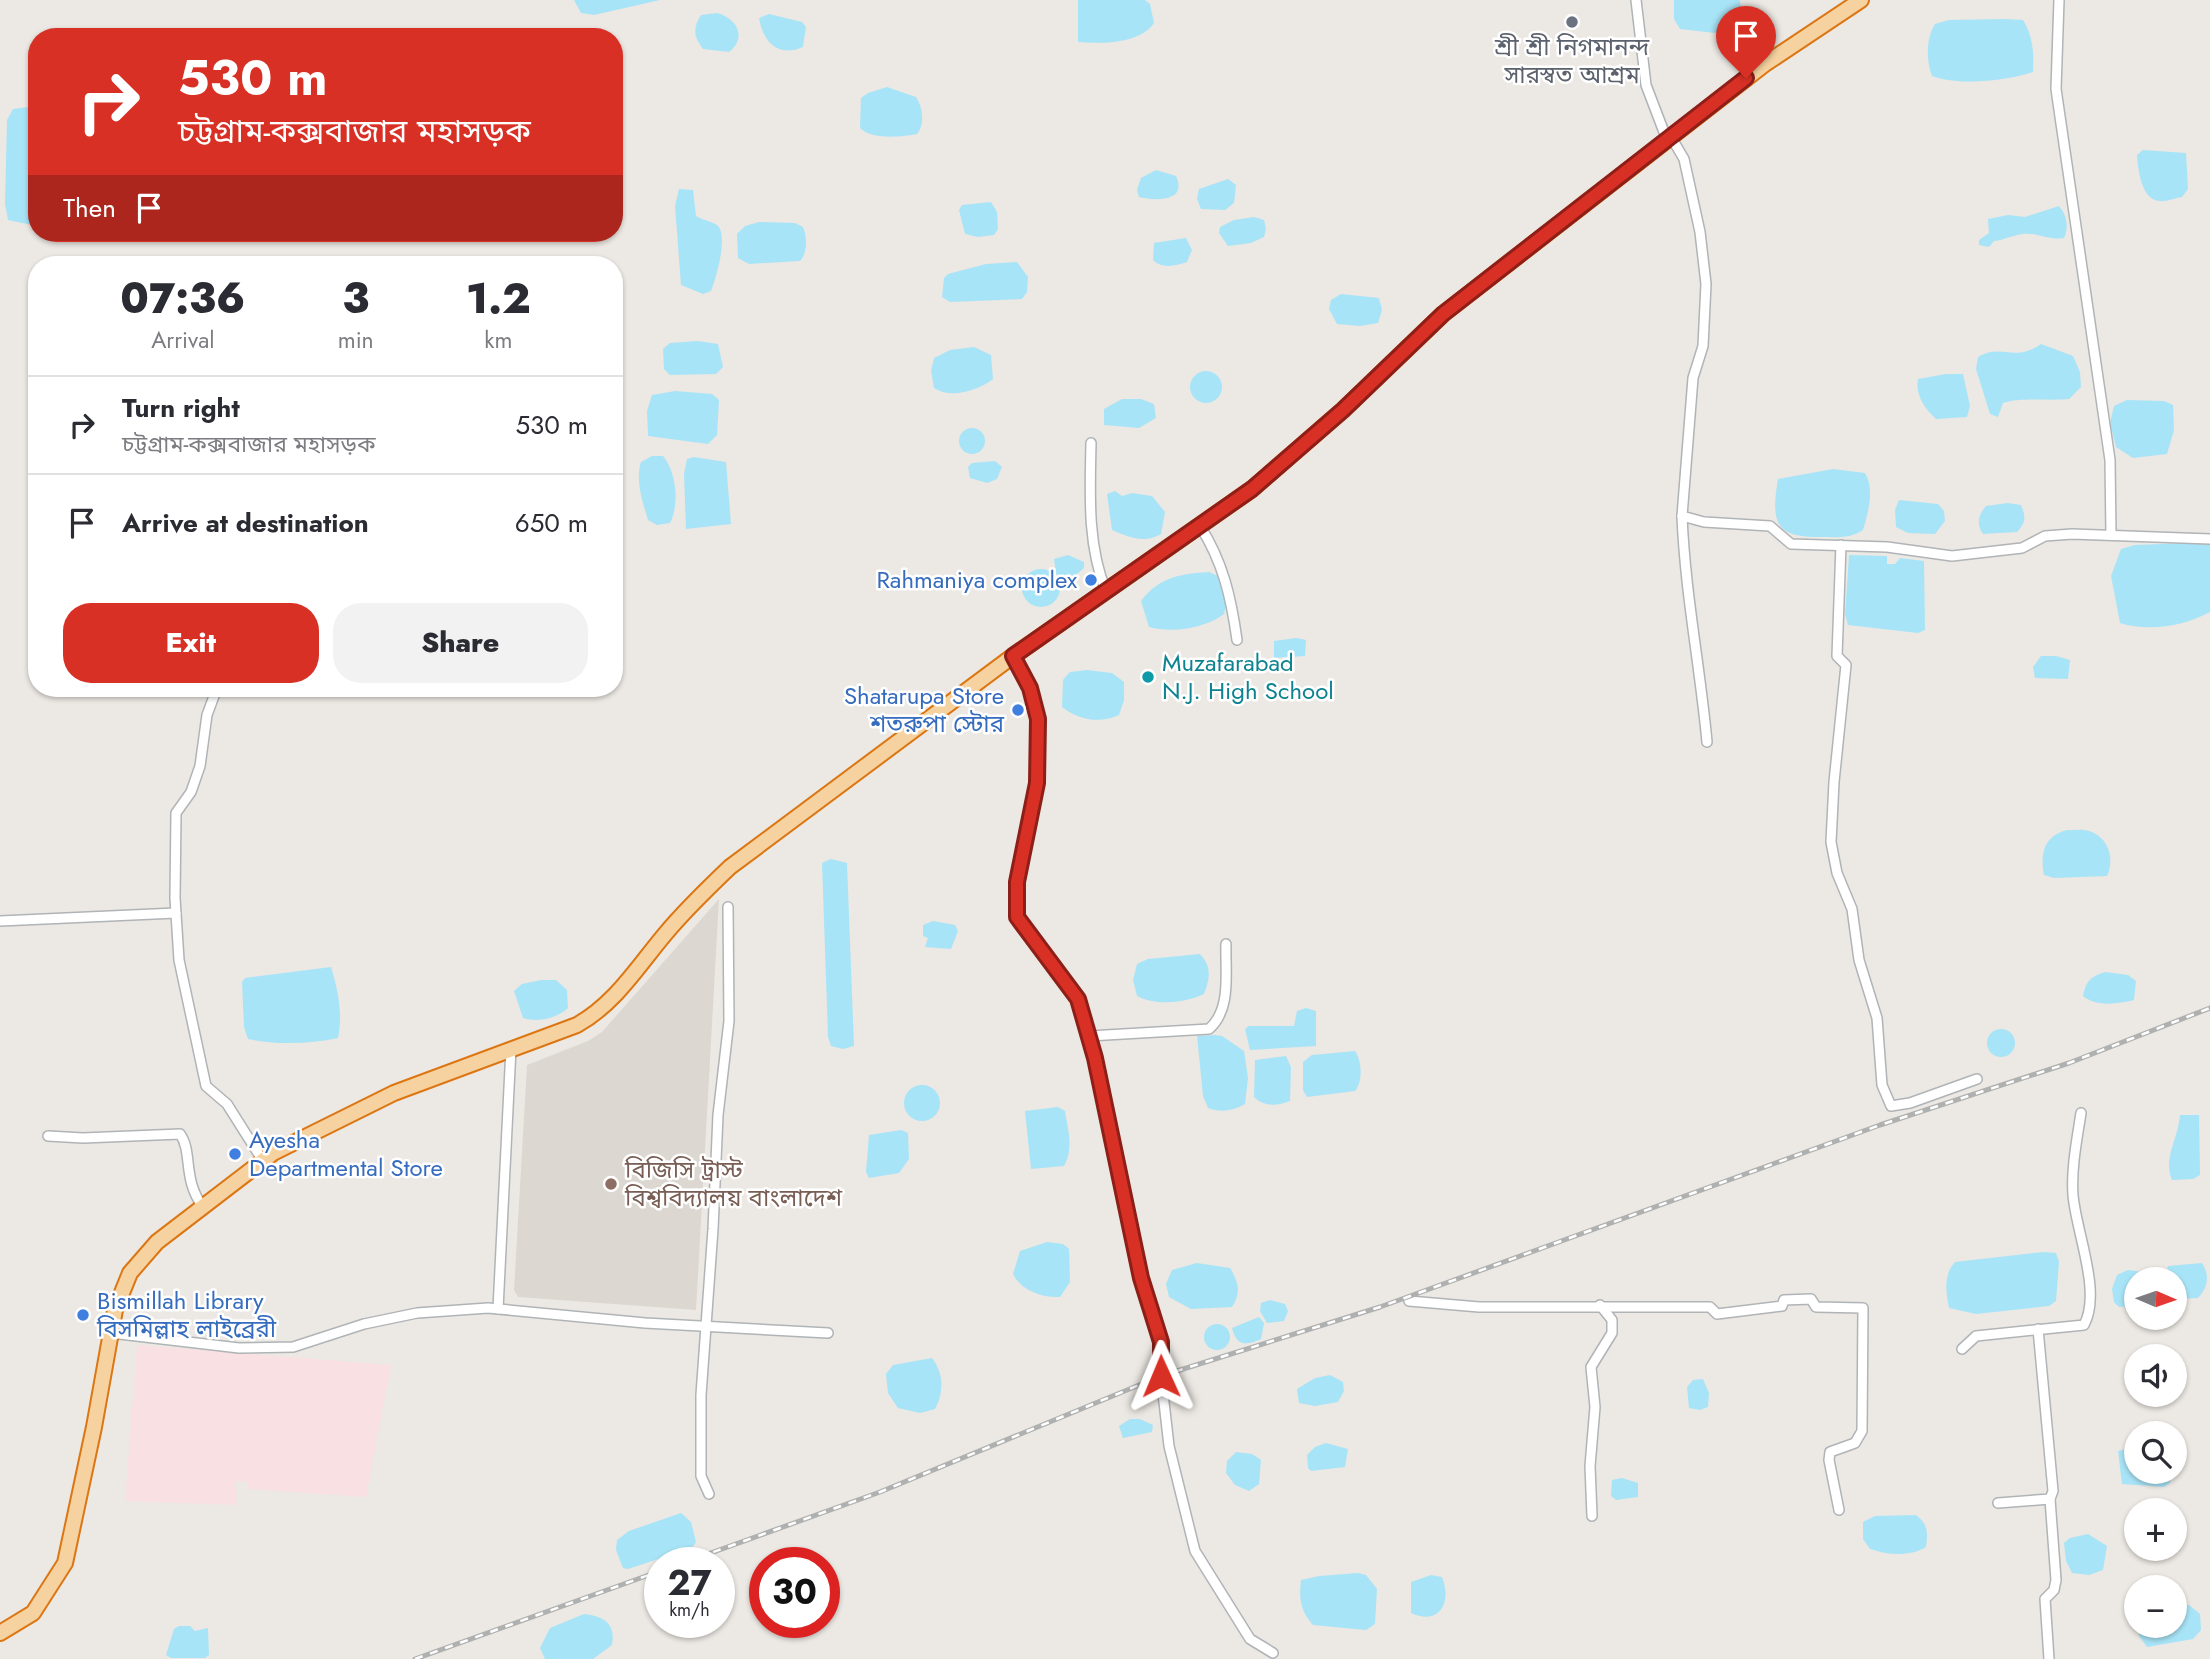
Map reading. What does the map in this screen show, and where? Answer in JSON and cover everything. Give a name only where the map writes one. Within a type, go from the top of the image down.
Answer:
[{"type":"highway","points":[[0,1633],[33,1613],[65,1563],[115,1310],[130,1273],[157,1242],[263,1161],[394,1093],[578,1025],[597,1014],[620,992],[697,898],[730,867],[1013,656],[1252,489],[1323,428],[1443,314],[1765,64],[1861,0]]},
{"type":"street","points":[[1636,0],[1646,85],[1669,139],[1684,159],[1700,232],[1706,284],[1703,346],[1693,378],[1682,516],[1684,577],[1699,668],[1707,742]]},
{"type":"street","points":[[2059,0],[2056,89],[2107,436],[2111,535]]},
{"type":"street","points":[[1091,443],[1092,532],[1097,568],[1106,591]]},
{"type":"street","points":[[1682,516],[1704,522],[1770,526],[1791,544],[1887,547],[1952,556],[2022,548],[2045,536],[2111,535],[2210,539]]},
{"type":"street","points":[[1200,526],[1222,563],[1231,594],[1237,640]]},
{"type":"street","points":[[1841,545],[1837,656],[1846,665],[1831,842],[1837,873],[1852,909],[1859,960],[1877,1018],[1882,1085],[1891,1106],[1910,1103],[1977,1079]]},
{"type":"street","points":[[1013,656],[1030,688],[1038,719],[1037,783],[1017,882],[1017,917],[1078,999],[1141,1278],[1161,1342],[1161,1376],[1170,1446],[1195,1551],[1250,1639],[1273,1653]]},
{"type":"street","points":[[214,697],[207,715],[200,766],[191,792],[176,813],[179,960],[206,1086],[227,1104],[263,1161]]},
{"type":"street","points":[[709,1494],[701,1476],[701,1395],[718,1115],[729,1021],[729,908]]},
{"type":"street","points":[[0,921],[176,913]]},
{"type":"street","points":[[1088,1036],[1209,1028],[1220,1020],[1224,1004],[1226,944]]},
{"type":"street","points":[[498,1309],[511,1048]]},
{"type":"street","points":[[1962,1349],[1976,1336],[2084,1325],[2090,1285],[2073,1193],[2081,1113]]},
{"type":"street","points":[[48,1136],[83,1138],[180,1134],[185,1141],[187,1172],[193,1194],[203,1207]]},
{"type":"street","points":[[1409,1301],[1479,1307],[1710,1307],[1717,1314],[1782,1306],[1784,1300],[1798,1298],[1811,1299],[1816,1307],[1863,1308],[1862,1431],[1855,1443],[1830,1452],[1829,1460],[1839,1510]]},
{"type":"street","points":[[1592,1516],[1590,1466],[1595,1407],[1591,1367],[1612,1333],[1612,1320],[1600,1306]]},
{"type":"street","points":[[111,1333],[239,1348],[293,1347],[365,1324],[417,1313],[498,1309],[707,1327],[828,1333]]},
{"type":"street","points":[[2038,1329],[2051,1467],[2050,1499],[2056,1580],[2054,1590],[2045,1598],[2043,1610],[2049,1659]]},
{"type":"street","points":[[1998,1503],[2050,1499]]},
{"type":"shaded area","name":"বিজিসি ট্রাস্ট বিশ্ববিদ্যালয় বাংলাদেশ","points":[[719,899],[696,1310],[518,1297],[514,1290],[527,1065],[588,1041],[602,1032]]},
{"type":"shaded area","points":[[137,1345],[391,1365],[366,1497],[247,1489],[248,1482],[236,1481],[235,1505],[125,1501]]},
{"type":"water","points":[[574,0],[660,0],[594,15],[581,13]]},
{"type":"water","points":[[1078,0],[1145,0],[1150,4],[1154,23],[1148,30],[1130,39],[1098,43],[1078,42]]},
{"type":"water","points":[[1674,0],[1740,0],[1742,28],[1715,33],[1680,29],[1674,19]]},
{"type":"water","points":[[717,13],[730,19],[739,34],[735,46],[729,52],[703,49],[697,40],[695,28],[701,15]]},
{"type":"water","points":[[769,14],[802,22],[806,27],[803,47],[786,50],[773,46],[764,34],[759,18]]},
{"type":"water","points":[[1949,20],[2023,20],[2032,45],[2033,72],[1982,81],[1955,81],[1932,76],[1928,49],[1935,24]]},
{"type":"water","points":[[887,87],[916,97],[922,116],[917,134],[879,136],[860,128],[861,98]]},
{"type":"water","points":[[28,107],[28,224],[8,220],[5,204],[7,120],[13,109]]},
{"type":"water","points":[[2143,150],[2186,153],[2188,189],[2182,197],[2159,201],[2148,195],[2137,161],[2137,155]]},
{"type":"water","points":[[1156,170],[1176,176],[1178,191],[1168,198],[1139,197],[1137,190],[1141,178]]},
{"type":"water","points":[[1228,179],[1236,185],[1234,203],[1225,210],[1201,209],[1197,199],[1199,189]]},
{"type":"water","points":[[679,189],[693,190],[696,216],[717,225],[722,237],[716,277],[711,291],[703,294],[681,285],[675,206]]},
{"type":"water","points":[[991,202],[997,212],[998,229],[994,235],[978,237],[965,234],[959,210],[962,205]]},
{"type":"water","points":[[2059,206],[2066,222],[2064,238],[2023,234],[1994,241],[1989,247],[1979,245],[1979,240],[1989,233],[1988,219],[2008,215],[2025,217]]},
{"type":"water","points":[[1254,217],[1264,220],[1264,237],[1251,243],[1228,246],[1219,233],[1220,227],[1234,220]]},
{"type":"water","points":[[759,222],[795,223],[803,227],[806,244],[800,261],[749,264],[738,258],[737,234],[745,226]]},
{"type":"water","points":[[1186,238],[1192,250],[1187,262],[1165,266],[1153,260],[1154,243]]},
{"type":"water","points":[[1017,262],[1028,277],[1027,292],[1022,299],[950,302],[942,297],[944,278],[948,274],[986,264]]},
{"type":"water","points":[[1341,294],[1379,298],[1382,310],[1378,323],[1360,326],[1337,324],[1329,309],[1331,300]]},
{"type":"water","points":[[698,341],[718,344],[723,367],[716,374],[670,375],[664,369],[663,349],[670,343]]},
{"type":"water","points":[[2041,344],[2073,356],[2080,372],[2081,387],[2069,399],[2010,401],[2003,403],[1998,417],[1990,414],[1976,369],[1978,357],[1994,352],[2023,352]]},
{"type":"water","points":[[974,347],[991,355],[993,379],[964,392],[948,393],[934,388],[931,371],[934,358],[950,350]]},
{"type":"water","points":[[1206,371],[1217,376],[1222,387],[1217,398],[1206,403],[1195,398],[1190,387],[1195,376]]},
{"type":"water","points":[[1963,374],[1970,406],[1967,417],[1936,419],[1922,401],[1918,391],[1918,379]]},
{"type":"water","points":[[675,391],[712,394],[719,400],[717,435],[708,444],[648,436],[647,411],[652,395]]},
{"type":"water","points":[[1122,399],[1141,399],[1154,404],[1156,418],[1139,428],[1104,425],[1104,409]]},
{"type":"water","points":[[2127,400],[2164,401],[2173,405],[2174,430],[2167,454],[2133,458],[2116,447],[2110,423],[2114,406]]},
{"type":"water","points":[[972,428],[981,432],[985,441],[981,450],[972,454],[963,450],[959,441],[963,432]]},
{"type":"water","points":[[652,456],[663,456],[674,479],[676,498],[670,523],[657,525],[648,520],[644,506],[639,469],[641,462]]},
{"type":"water","points":[[694,457],[726,462],[731,524],[686,529],[684,474],[687,459]]},
{"type":"water","points":[[995,461],[1002,467],[997,479],[987,483],[970,478],[968,467],[972,463]]},
{"type":"water","points":[[1833,469],[1865,473],[1868,479],[1870,494],[1863,530],[1848,536],[1805,537],[1785,530],[1776,516],[1778,479]]},
{"type":"water","points":[[1115,491],[1122,496],[1132,493],[1152,496],[1165,512],[1161,534],[1143,539],[1112,530],[1107,494]]},
{"type":"water","points":[[1899,500],[1938,504],[1944,511],[1945,521],[1935,534],[1908,533],[1896,527],[1895,510]]},
{"type":"water","points":[[2008,503],[2021,505],[2024,513],[2024,522],[2017,532],[1983,534],[1979,520],[1986,506]]},
{"type":"water","points":[[2135,545],[2210,545],[2210,612],[2189,621],[2166,626],[2142,627],[2120,623],[2111,576],[2121,549]]},
{"type":"water","points":[[1068,555],[1084,562],[1084,568],[1070,580],[1056,574],[1054,559]]},
{"type":"water","points":[[1849,555],[1887,556],[1887,564],[1895,564],[1900,558],[1924,561],[1925,630],[1918,633],[1848,625],[1845,614]]},
{"type":"water","points":[[1041,569],[1054,575],[1060,588],[1054,601],[1041,607],[1028,601],[1022,588],[1028,575]]},
{"type":"water","points":[[1209,572],[1218,576],[1226,606],[1224,614],[1207,623],[1188,628],[1168,630],[1149,627],[1141,601],[1148,593],[1171,578]]},
{"type":"water","points":[[1296,638],[1306,640],[1305,656],[1274,658],[1274,641]]},
{"type":"water","points":[[2041,656],[2070,660],[2068,679],[2035,678],[2033,667]]},
{"type":"water","points":[[1087,670],[1112,673],[1124,682],[1124,700],[1119,715],[1089,719],[1062,707],[1063,680],[1070,672]]},
{"type":"water","points":[[2067,830],[2087,830],[2101,838],[2110,856],[2107,876],[2054,878],[2044,875],[2045,846],[2053,836]]},
{"type":"water","points":[[831,859],[847,863],[854,1046],[843,1049],[831,1046],[828,1037],[822,863]]},
{"type":"water","points":[[933,921],[955,925],[958,931],[951,949],[925,947],[928,938],[923,936],[923,925]]},
{"type":"water","points":[[1200,954],[1207,963],[1209,973],[1204,994],[1188,1000],[1170,1002],[1137,996],[1133,980],[1137,964],[1148,959]]},
{"type":"water","points":[[331,967],[339,1002],[338,1038],[293,1043],[248,1039],[244,1027],[242,982],[245,978]]},
{"type":"water","points":[[2105,972],[2128,975],[2136,981],[2134,1000],[2101,1003],[2083,996],[2090,980]]},
{"type":"water","points":[[556,980],[567,990],[568,1008],[547,1019],[523,1018],[514,991],[522,984]]},
{"type":"water","points":[[1306,1008],[1316,1011],[1316,1046],[1250,1050],[1245,1029],[1249,1026],[1294,1026],[1297,1011]]},
{"type":"water","points":[[2001,1029],[2011,1033],[2015,1043],[2011,1053],[2001,1057],[1991,1053],[1987,1043],[1991,1033]]},
{"type":"water","points":[[1197,1036],[1222,1036],[1244,1051],[1248,1078],[1245,1104],[1231,1110],[1208,1108],[1203,1096]]},
{"type":"water","points":[[1355,1051],[1361,1071],[1355,1091],[1307,1097],[1303,1090],[1303,1062],[1312,1055]]},
{"type":"water","points":[[1286,1056],[1291,1067],[1290,1101],[1271,1105],[1262,1103],[1254,1097],[1255,1060]]},
{"type":"water","points":[[922,1085],[935,1090],[940,1103],[935,1116],[922,1121],[909,1116],[904,1103],[909,1090]]},
{"type":"water","points":[[1058,1107],[1065,1111],[1068,1125],[1070,1146],[1067,1160],[1064,1166],[1031,1169],[1025,1111]]},
{"type":"water","points":[[2180,1115],[2199,1115],[2200,1175],[2193,1179],[2172,1180],[2169,1164]]},
{"type":"water","points":[[901,1130],[908,1133],[909,1159],[899,1173],[869,1178],[866,1172],[869,1135]]},
{"type":"water","points":[[1047,1242],[1063,1244],[1069,1249],[1070,1282],[1060,1297],[1033,1292],[1021,1285],[1013,1274],[1020,1251]]},
{"type":"water","points":[[2043,1252],[2056,1253],[2059,1262],[2056,1301],[2049,1306],[1976,1314],[1949,1308],[1947,1278],[1955,1262]]},
{"type":"water","points":[[1197,1263],[1230,1268],[1238,1288],[1232,1307],[1191,1309],[1169,1297],[1166,1284],[1172,1270]]},
{"type":"water","points":[[2202,1263],[2207,1277],[2206,1286],[2198,1298],[2188,1298],[2188,1267],[2168,1266]]},
{"type":"water","points":[[2124,1272],[2124,1307],[2119,1307],[2114,1302],[2112,1289],[2117,1275]]},
{"type":"water","points":[[1270,1300],[1285,1304],[1288,1311],[1284,1321],[1267,1323],[1260,1311],[1261,1303]]},
{"type":"water","points":[[1259,1317],[1264,1323],[1261,1339],[1251,1343],[1239,1341],[1232,1328]]},
{"type":"water","points":[[1217,1324],[1226,1328],[1230,1337],[1226,1346],[1217,1350],[1208,1346],[1204,1337],[1208,1328]]},
{"type":"water","points":[[932,1358],[939,1370],[941,1383],[935,1409],[920,1413],[898,1408],[888,1393],[886,1374],[893,1365]]},
{"type":"water","points":[[1330,1375],[1343,1382],[1344,1391],[1338,1402],[1315,1406],[1299,1403],[1297,1389],[1315,1378]]},
{"type":"water","points":[[1703,1379],[1709,1393],[1708,1407],[1700,1410],[1689,1408],[1687,1387],[1693,1380]]},
{"type":"water","points":[[1130,1419],[1140,1419],[1153,1425],[1152,1432],[1123,1438],[1119,1426]]},
{"type":"water","points":[[1326,1443],[1348,1449],[1345,1467],[1311,1471],[1308,1468],[1307,1455],[1315,1447]]},
{"type":"water","points":[[2124,1449],[2124,1484],[2168,1484],[2164,1487],[2122,1484],[2118,1451]]},
{"type":"water","points":[[1236,1452],[1252,1454],[1261,1460],[1259,1484],[1249,1491],[1235,1485],[1226,1473],[1227,1461]]},
{"type":"water","points":[[1622,1478],[1638,1483],[1638,1497],[1616,1500],[1611,1496],[1612,1480]]},
{"type":"water","points":[[681,1513],[691,1522],[696,1542],[693,1547],[644,1547],[644,1564],[628,1569],[623,1568],[616,1550],[617,1540],[629,1531]]},
{"type":"water","points":[[1916,1515],[1925,1525],[1926,1547],[1906,1554],[1884,1553],[1870,1549],[1863,1539],[1863,1522],[1875,1516]]},
{"type":"water","points":[[2088,1534],[2107,1546],[2103,1570],[2089,1575],[2072,1573],[2066,1561],[2064,1543],[2070,1538]]},
{"type":"water","points":[[1358,1573],[1366,1575],[1377,1589],[1375,1624],[1366,1630],[1313,1625],[1301,1604],[1301,1580]]},
{"type":"water","points":[[1431,1575],[1442,1577],[1445,1586],[1441,1609],[1429,1616],[1411,1613],[1411,1582]]},
{"type":"water","points":[[2187,1605],[2200,1614],[2201,1630],[2193,1639],[2147,1647],[2140,1638],[2187,1638]]},
{"type":"water","points":[[584,1614],[607,1622],[612,1631],[612,1645],[593,1659],[545,1659],[540,1648],[550,1628]]},
{"type":"water","points":[[190,1626],[195,1631],[208,1628],[209,1655],[205,1658],[171,1658],[166,1655],[174,1629]]},
{"type":"railway","points":[[727,1547],[880,1492],[1161,1376],[1380,1307],[1880,1125],[2069,1063],[2210,1008]]},
{"type":"railway","points":[[415,1659],[644,1577]]},
{"type":"place","name":"শ্রী শ্রী নিগমানন্দ সারস্বত আশ্রম","points":[[1572,22]]},
{"type":"place","name":"Rahmaniya complex","points":[[1091,580]]},
{"type":"place","name":"Muzafarabad N.J. High School","points":[[1148,677]]},
{"type":"place","name":"Shatarupa Store শতরুপা স্টোর","points":[[1018,710]]},
{"type":"place","name":"Ayesha Departmental Store","points":[[235,1154]]},
{"type":"place","name":"বিজিসি ট্রাস্ট বিশ্ববিদ্যালয় বাংলাদেশ","points":[[611,1184]]},
{"type":"place","name":"Bismillah Library বিসমিল্লাহ লাইব্রেরী","points":[[83,1315]]},
{"type":"route","points":[[1161,1376],[1161,1342],[1141,1278],[1095,1058],[1078,999],[1017,917],[1017,882],[1037,783],[1038,719],[1030,688],[1013,656],[1252,489],[1343,410],[1443,314],[1746,78]]}]
